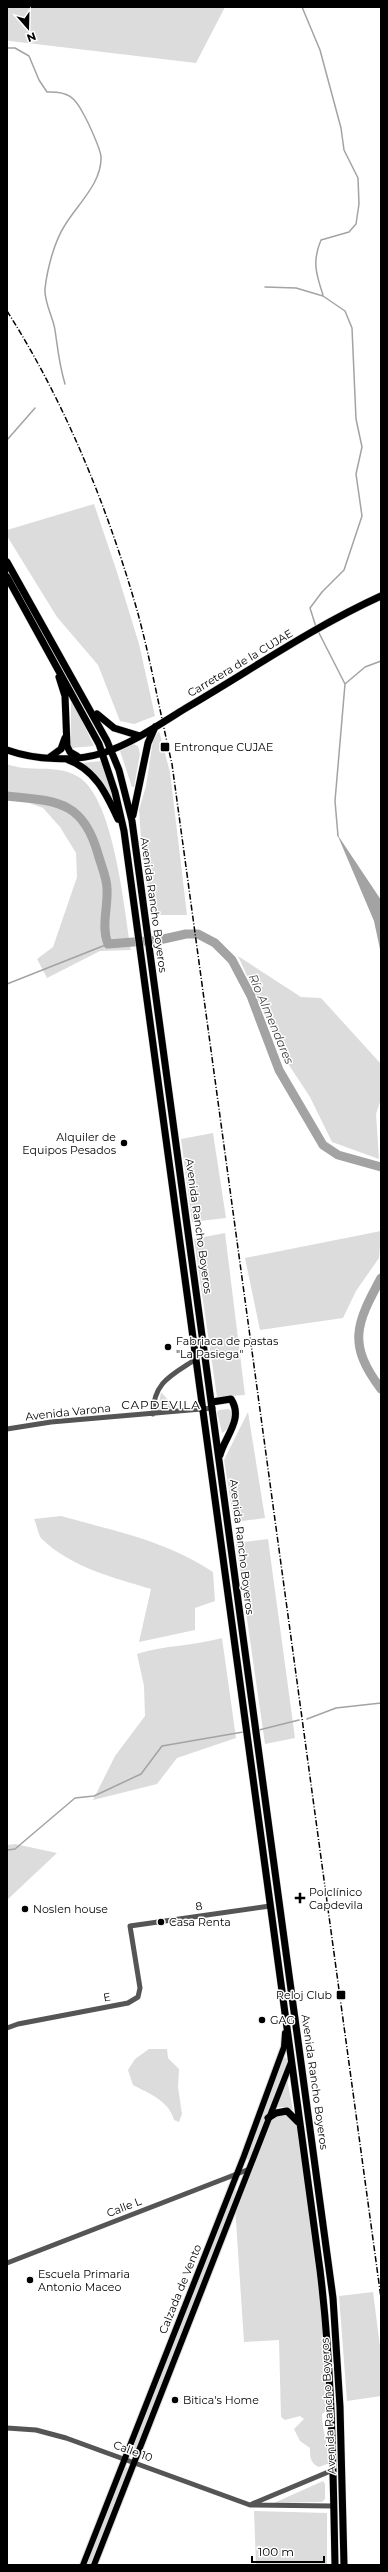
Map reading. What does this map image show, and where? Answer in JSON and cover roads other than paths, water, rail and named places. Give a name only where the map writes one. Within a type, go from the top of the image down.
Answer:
[{"type":"highway","name":"Avenida Rancho Boyeros","points":[[7,562],[84,696],[111,749],[126,793],[133,829],[213,1405],[336,2337],[341,2422],[344,2565]]},
{"type":"highway","name":"Avenida Rancho Boyeros","points":[[7,577],[103,753],[124,831],[328,2336],[335,2565]]},
{"type":"highway","name":"Carretera de la CUJAE","points":[[7,750],[27,756],[49,757],[103,753],[155,727],[326,623],[381,596]]},
{"type":"highway","points":[[52,658],[65,696],[66,734],[69,751],[78,756]]},
{"type":"highway","points":[[84,696],[105,723],[139,736],[145,741],[147,748]]},
{"type":"highway","points":[[133,829],[134,805],[147,748],[155,727]]},
{"type":"highway","points":[[49,757],[61,750],[66,734]]},
{"type":"highway","points":[[62,757],[86,769],[97,779],[124,831]]},
{"type":"highway","points":[[213,1405],[232,1399],[237,1411],[220,1461]]},
{"type":"highway","points":[[291,2062],[298,2043]]},
{"type":"highway","points":[[297,2105],[299,2096],[304,2090]]},
{"type":"highway","points":[[268,2118],[276,2113],[287,2111],[293,2114],[300,2126]]},
{"type":"main road","name":"Calzada de Vento","points":[[82,2565],[244,2156],[284,2047],[285,2018]]},
{"type":"main road","name":"Calzada de Vento","points":[[94,2565],[247,2170],[291,2062]]},
{"type":"main road","points":[[244,2156],[246,2161],[252,2159]]},
{"type":"main road","points":[[233,2182],[239,2181],[241,2187]]},
{"type":"street","points":[[153,1414],[153,1399],[159,1386],[196,1359]]},
{"type":"street","name":"Avenida Varona","points":[[7,1429],[51,1422],[153,1414],[203,1408],[213,1405]]},
{"type":"street","name":"8","points":[[130,1926],[270,1906]]},
{"type":"street","name":"E","points":[[7,2028],[18,2024],[128,2003],[138,1997],[140,1988],[130,1926]]},
{"type":"street","name":"Calle L","points":[[7,2263],[247,2170]]},
{"type":"street","name":"Calle 10","points":[[7,2428],[47,2432],[124,2458],[250,2505],[333,2506]]},
{"type":"street","points":[[250,2505],[332,2470]]},
{"type":"waterway","points":[[302,7],[320,50],[341,128],[344,150],[358,178],[359,204],[356,224],[349,232],[321,240],[318,248],[316,268],[323,295]]},
{"type":"waterway","points":[[7,48],[15,48],[29,56],[39,80],[47,92],[66,94],[74,100],[81,109],[97,142],[101,157],[100,167],[93,185],[61,232],[49,265],[46,281],[45,294],[54,325],[65,384]]},
{"type":"waterway","points":[[265,287],[296,288],[323,296],[345,311],[352,328],[356,419],[362,447],[356,474],[362,516],[344,570],[322,592],[310,608],[316,627]]},
{"type":"waterway","points":[[7,440],[35,408]]},
{"type":"waterway","points":[[318,631],[345,684],[335,801],[338,836]]},
{"type":"waterway","points":[[345,684],[365,667],[381,661]]},
{"type":"waterway","name":"Río Almendares","points":[[7,796],[53,802],[76,813],[84,823],[92,836],[107,885],[105,930],[108,944],[159,940],[186,934],[198,934],[215,943],[232,960],[251,996],[279,1070],[323,1145],[338,1155],[381,1167]]},
{"type":"waterway","points":[[7,984],[108,944]]},
{"type":"waterway","name":"Río Almendares","points":[[381,1278],[366,1308],[361,1321],[359,1334],[359,1346],[363,1359],[370,1373],[381,1389]]},
{"type":"waterway","points":[[307,1719],[336,1708],[381,1703]]},
{"type":"waterway","points":[[259,1730],[299,1720]]},
{"type":"waterway","points":[[7,1850],[15,1849],[75,1798],[94,1796],[141,1774],[162,1746],[243,1732]]},
{"type":"railway","points":[[7,311],[48,381],[66,418],[98,494],[112,532],[142,629],[172,764],[381,2298]]},
{"type":"place","name":"Entronque CUJAE","points":[[165,747]]},
{"type":"place","name":"Alquiler de Equipos Pesados","points":[[124,1143]]},
{"type":"place","name":"Fabriaca de pastas \"La Pasiega\"","points":[[168,1347]]},
{"type":"place","name":"Polclínico Capdevila","points":[[300,1898]]},
{"type":"place","name":"Noslen house","points":[[25,1909]]},
{"type":"place","name":"Casa Renta","points":[[161,1922]]},
{"type":"place","name":"Reloj Club","points":[[341,1995]]},
{"type":"place","name":"GAG","points":[[262,2020]]},
{"type":"place","name":"Escuela Primaria Antonio Maceo","points":[[30,2280]]},
{"type":"place","name":"Bitica's Home","points":[[175,2400]]},
{"type":"district","name":"CAPDEVILA","points":[[161,1405]]}]
